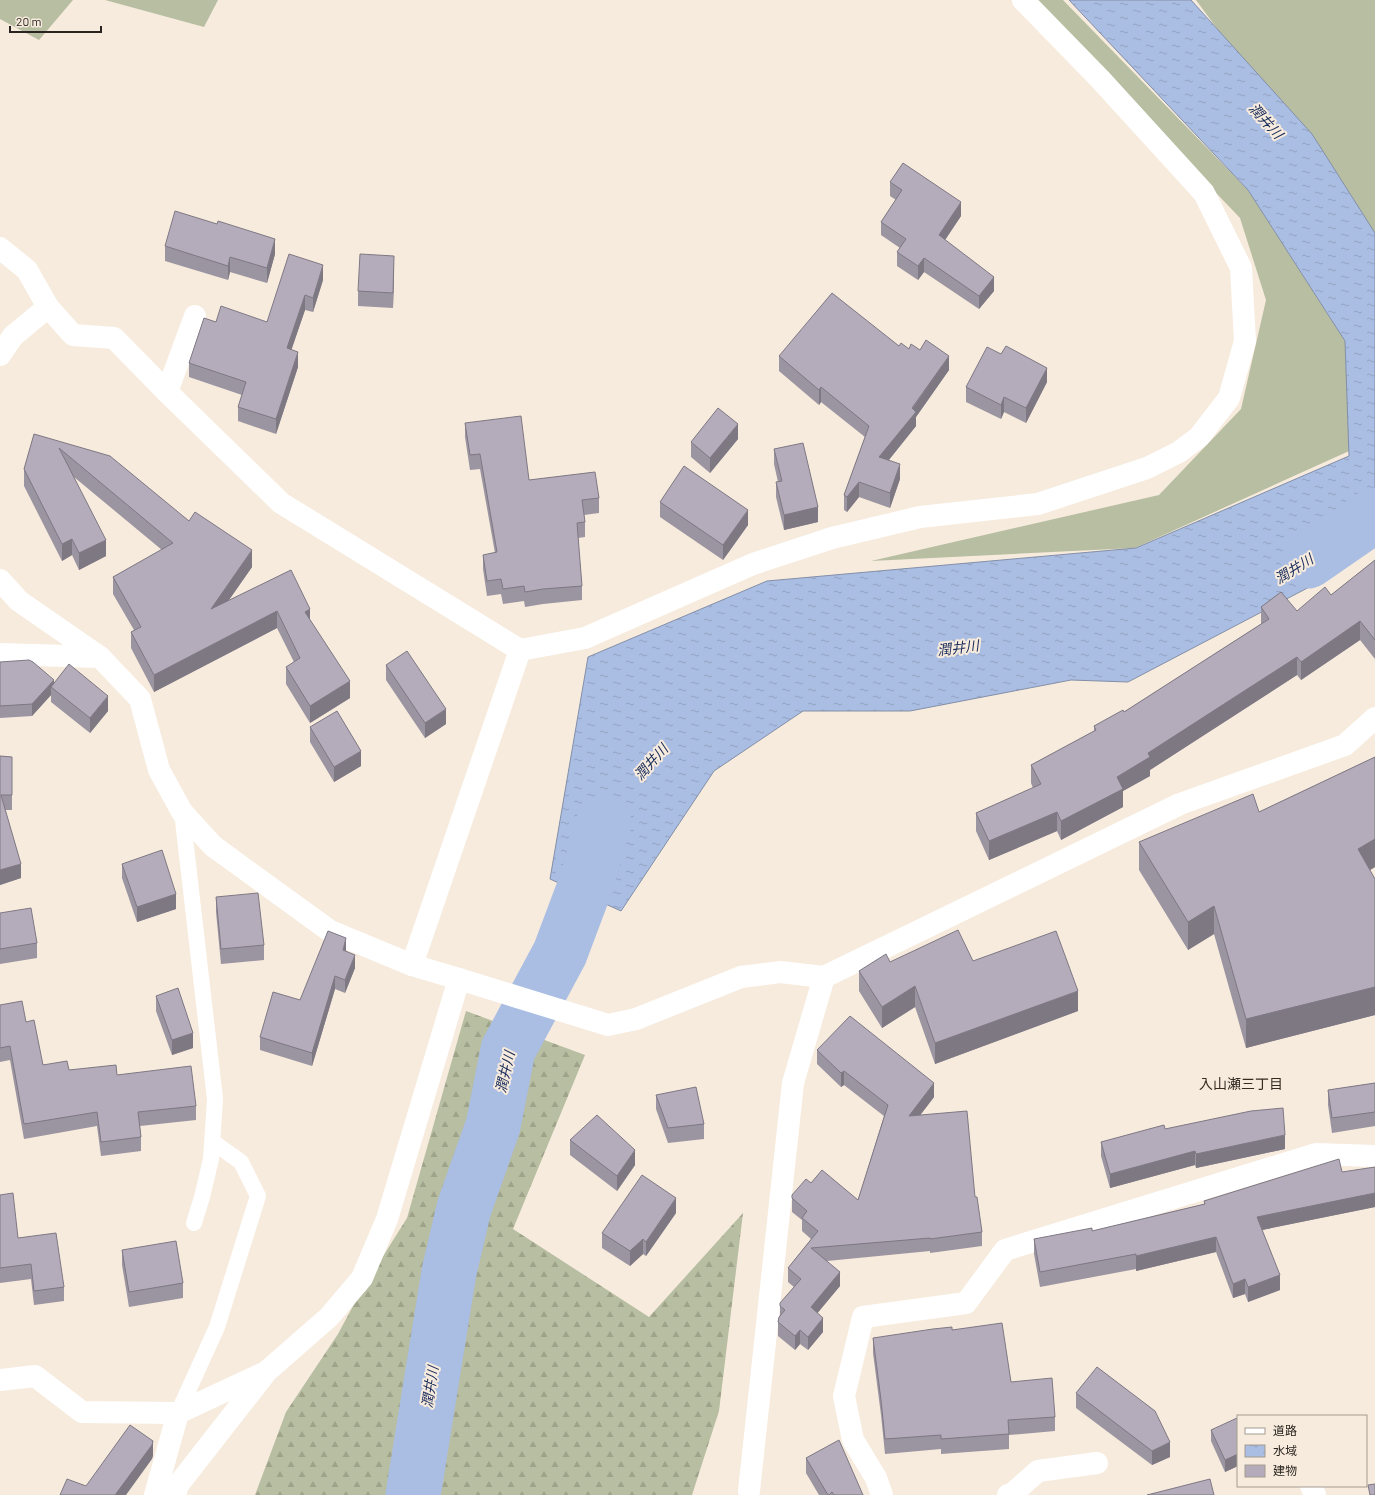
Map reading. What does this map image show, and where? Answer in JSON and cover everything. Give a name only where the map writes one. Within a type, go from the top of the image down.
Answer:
[{"type":"street","points":[[0,248],[27,270],[48,306],[73,335],[114,338],[281,503],[520,650],[585,638],[753,564],[832,538],[920,517],[1038,504],[1147,468],[1179,452],[1200,437],[1229,398],[1245,341],[1241,268],[1204,193],[1100,79],[1023,0]]},
{"type":"street","points":[[0,354],[13,336],[48,306]]},
{"type":"street","points":[[167,392],[196,316]]},
{"type":"street","points":[[0,580],[19,601],[100,658],[140,699],[159,770],[182,812],[213,846],[330,930],[412,965],[459,978],[608,1025],[636,1019],[741,977],[780,972],[824,977],[1180,804],[1345,745],[1375,718]]},
{"type":"street","points":[[412,965],[520,650]]},
{"type":"street","points":[[0,654],[100,658]]},
{"type":"street","points":[[750,1493],[793,1083],[824,977]]},
{"type":"street","points":[[175,1495],[178,1484],[266,1372],[329,1317],[362,1278],[387,1219],[459,978]]},
{"type":"street","points":[[882,1495],[876,1478],[853,1440],[844,1396],[863,1317],[966,1303],[1005,1250],[1012,1247],[1316,1154],[1375,1156]]},
{"type":"street","points":[[0,1380],[35,1376],[82,1412],[178,1413],[266,1372]]},
{"type":"street","points":[[155,1495],[178,1413]]},
{"type":"street","points":[[1008,1495],[1011,1495],[1038,1471],[1097,1463]]},
{"type":"lane","points":[[182,812],[215,1099],[209,1166],[194,1223]]},
{"type":"lane","points":[[178,1413],[217,1327],[258,1196],[241,1162],[212,1142]]},
{"type":"green space","points":[[0,0],[73,0],[39,40],[0,19]]},
{"type":"green space","points":[[105,0],[218,0],[204,27]]},
{"type":"green space","points":[[1032,0],[1063,0],[1248,190],[1345,341],[1358,447],[1135,548],[871,561],[1159,495],[1241,409],[1266,300],[1240,218]]},
{"type":"green space","points":[[1196,0],[1375,0],[1375,244]]},
{"type":"green space","points":[[466,1011],[585,1055],[513,1229],[649,1317],[743,1213],[719,1411],[692,1495],[255,1495],[286,1412],[338,1334],[360,1293],[407,1218]]},
{"type":"water","points":[[1069,0],[1191,0],[1312,134],[1375,233],[1375,512],[1338,572],[1128,682],[1071,680],[910,711],[803,711],[714,771],[621,911],[550,879],[588,657],[767,581],[1136,548],[1349,456],[1345,341],[1248,190]]},
{"type":"building","points":[[903,163],[961,202],[939,235],[994,277],[979,296],[924,258],[918,266],[897,252],[906,239],[881,222],[902,190],[890,182]]},
{"type":"building","points":[[175,211],[217,224],[218,221],[275,239],[267,268],[230,257],[228,266],[165,246]]},
{"type":"building","points":[[289,254],[323,265],[313,298],[305,295],[287,348],[298,352],[276,419],[238,407],[246,382],[189,363],[204,318],[216,322],[221,306],[267,322]]},
{"type":"building","points":[[360,254],[394,256],[393,293],[358,291]]},
{"type":"building","points":[[832,293],[899,346],[901,343],[909,349],[911,344],[920,350],[926,340],[949,356],[912,408],[916,412],[879,457],[900,464],[890,493],[859,482],[847,497],[844,495],[869,426],[821,387],[819,390],[779,356]]},
{"type":"building","points":[[1006,346],[1047,368],[1026,408],[1004,397],[1001,405],[966,387],[987,347],[1001,354]]},
{"type":"building","points":[[718,408],[738,424],[710,458],[691,442]]},
{"type":"building","points":[[521,416],[529,480],[595,472],[599,498],[582,500],[585,522],[577,523],[582,586],[525,592],[524,586],[503,589],[501,579],[487,581],[483,555],[497,552],[480,454],[470,455],[465,423]]},
{"type":"building","points":[[34,434],[110,456],[189,521],[195,512],[252,550],[211,609],[291,570],[310,609],[305,612],[350,681],[310,706],[286,667],[300,658],[277,611],[154,675],[131,632],[141,627],[113,577],[173,543],[59,448],[106,540],[79,553],[72,539],[62,544],[24,469]]},
{"type":"building","points":[[803,443],[818,507],[784,515],[776,482],[782,481],[774,449]]},
{"type":"building","points":[[684,466],[748,510],[723,545],[660,502]]},
{"type":"building","points":[[1375,560],[1375,640],[1360,621],[1301,662],[1297,657],[1148,753],[1150,757],[1117,777],[1123,789],[1061,821],[1057,812],[989,841],[976,813],[1041,784],[1031,765],[1096,730],[1094,726],[1123,710],[1124,712],[1269,619],[1261,607],[1281,592],[1297,611],[1325,587],[1331,595]]},
{"type":"building","points":[[407,651],[446,709],[425,723],[386,665]]},
{"type":"building","points":[[29,660],[54,680],[32,704],[0,706],[0,662]]},
{"type":"building","points":[[69,664],[108,696],[90,718],[51,687]]},
{"type":"building","points":[[337,711],[361,751],[334,767],[310,727]]},
{"type":"building","points":[[0,756],[12,757],[12,795],[1,795],[21,864],[0,870]]},
{"type":"building","points":[[1375,757],[1375,839],[1358,849],[1375,879],[1375,987],[1246,1019],[1214,906],[1188,922],[1139,842],[1253,794],[1259,812]]},
{"type":"building","points":[[162,850],[176,894],[137,907],[122,864]]},
{"type":"building","points":[[258,893],[264,945],[221,949],[216,897]]},
{"type":"building","points":[[31,908],[37,943],[0,949],[0,913]]},
{"type":"building","points":[[958,930],[973,961],[1056,931],[1078,991],[935,1043],[915,986],[882,1007],[859,971],[886,954],[890,962]]},
{"type":"building","points":[[328,931],[346,938],[343,950],[355,955],[345,980],[335,976],[312,1053],[260,1037],[273,992],[300,1000]]},
{"type":"building","points":[[178,988],[193,1033],[172,1040],[156,996]]},
{"type":"building","points":[[22,1001],[26,1022],[34,1020],[43,1065],[67,1061],[69,1070],[116,1065],[117,1075],[191,1066],[196,1106],[138,1112],[141,1137],[101,1142],[97,1112],[24,1124],[10,1046],[0,1048],[0,1005]]},
{"type":"building","points":[[850,1016],[934,1083],[909,1116],[967,1111],[975,1197],[977,1197],[982,1232],[930,1239],[811,1248],[840,1272],[811,1307],[823,1318],[808,1337],[800,1330],[795,1336],[778,1322],[779,1317],[785,1310],[780,1306],[780,1303],[801,1279],[788,1268],[818,1231],[802,1218],[807,1211],[792,1198],[792,1195],[806,1179],[811,1183],[822,1170],[858,1200],[888,1105],[844,1071],[841,1073],[817,1050]]},
{"type":"building","points":[[1375,1083],[1375,1112],[1332,1118],[1328,1090]]},
{"type":"building","points":[[696,1087],[704,1124],[668,1128],[656,1095]]},
{"type":"building","points":[[1283,1108],[1285,1135],[1196,1154],[1195,1151],[1110,1174],[1101,1142],[1164,1125],[1165,1129],[1251,1111]]},
{"type":"building","points":[[597,1115],[635,1150],[617,1176],[570,1140]]},
{"type":"building","points":[[1339,1159],[1342,1172],[1375,1167],[1375,1193],[1257,1217],[1280,1275],[1248,1287],[1245,1279],[1233,1284],[1216,1237],[1136,1256],[1136,1254],[1040,1272],[1034,1239],[1092,1228],[1092,1231],[1205,1204],[1204,1201]]},
{"type":"building","points":[[642,1175],[676,1198],[646,1242],[643,1239],[630,1251],[602,1233]]},
{"type":"building","points":[[13,1193],[18,1238],[56,1233],[64,1287],[34,1291],[31,1264],[0,1268],[0,1195]]},
{"type":"building","points":[[176,1241],[183,1283],[129,1292],[122,1250]]},
{"type":"building","points":[[1002,1323],[1011,1382],[1052,1378],[1055,1417],[1008,1420],[1009,1434],[941,1439],[941,1435],[885,1439],[873,1338],[933,1329],[952,1327],[952,1330]]},
{"type":"building","points":[[1097,1367],[1155,1411],[1170,1442],[1152,1451],[1076,1393]]},
{"type":"building","points":[[1237,1418],[1237,1454],[1225,1460],[1211,1430]]},
{"type":"building","points":[[130,1425],[153,1441],[152,1445],[115,1495],[60,1495],[67,1479],[86,1486]]},
{"type":"building","points":[[839,1440],[863,1495],[834,1495],[832,1492],[828,1495],[806,1458]]},
{"type":"building","points":[[1210,1479],[1214,1495],[1147,1495]]},
{"type":"building","points":[[1375,1484],[1375,1495],[1370,1495],[1368,1485]]},
{"type":"waterway","name":"潤井川","points":[[1308,561],[1375,515]]},
{"type":"waterway","name":"潤井川","points":[[413,1495],[449,1272],[464,1208],[493,1126],[508,1050],[560,953],[587,881],[604,822]]},
{"type":"district","name":"入山瀬三丁目","points":[[1241,1084]]}]
